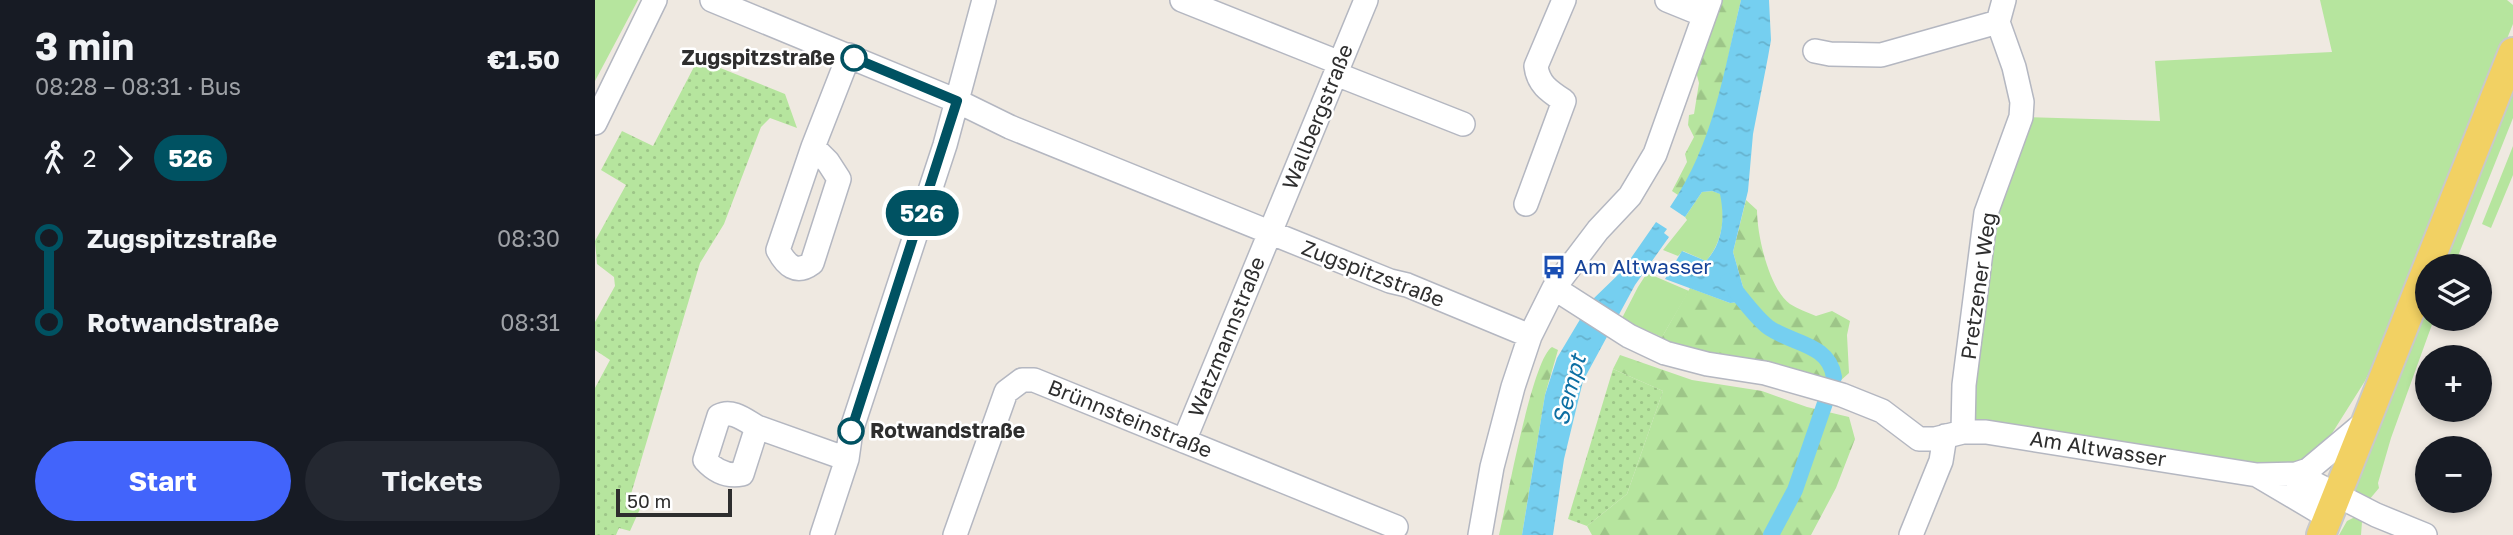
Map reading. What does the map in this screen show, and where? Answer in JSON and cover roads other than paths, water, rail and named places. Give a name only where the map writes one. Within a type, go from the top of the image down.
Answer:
[{"type":"main road","points":[[2329,516],[2513,52]]},
{"type":"street","points":[[595,123],[655,0]]},
{"type":"street","name":"Zugspitzstraße","points":[[712,0],[849,55],[1010,127],[1269,234],[1390,281],[1407,285],[1530,336]]},
{"type":"street","points":[[822,535],[848,459],[851,431],[957,101],[984,0]]},
{"type":"street","points":[[1182,0],[1463,124]]},
{"type":"street","name":"Wallbergstraße","points":[[1269,234],[1366,0]]},
{"type":"street","points":[[1526,204],[1564,101],[1542,86],[1536,66],[1564,0]]},
{"type":"street","points":[[1480,535],[1492,467],[1513,387],[1530,336],[1554,288],[1598,230],[1630,197],[1655,154],[1707,7],[1667,0]]},
{"type":"street","name":"Pretzener Weg","points":[[1815,51],[1881,55],[2001,11],[2022,102],[2021,117],[1986,213],[1964,385],[1954,434],[1911,535]]},
{"type":"street","points":[[813,147],[849,55]]},
{"type":"street","name":"Watzmannstraße","points":[[1184,441],[1269,234]]},
{"type":"street","name":"Am Altwasser","points":[[1554,288],[1639,342],[1665,353],[1707,364],[1765,373],[1831,391],[1882,411],[1919,439],[1986,432],[2257,475],[2295,474],[2315,466],[2365,423]]},
{"type":"street","name":"Brünnsteinstraße","points":[[955,535],[1006,392],[1022,380],[1034,380],[1396,527]]},
{"type":"street","points":[[757,427],[848,459]]},
{"type":"street","name":"Am Altwasser","points":[[2295,474],[2329,516]]},
{"type":"street","name":"Am Altwasser","points":[[2257,475],[2329,516]]},
{"type":"street","points":[[2329,516],[2376,515],[2425,535]]},
{"type":"water","points":[[1741,0],[1769,0],[1771,40],[1753,134],[1748,191],[1733,252],[1743,287],[1740,302],[1730,303],[1665,279],[1682,251],[1706,261],[1719,238],[1722,221],[1720,194],[1702,192],[1685,217],[1670,207],[1685,183],[1707,133]]},
{"type":"water","name":"Sempt","points":[[1656,222],[1667,229],[1664,233],[1669,237],[1635,285],[1583,381],[1564,459],[1553,535],[1522,535],[1545,395],[1557,358],[1591,301],[1622,271]]},
{"type":"waterway","points":[[1728,281],[1768,327],[1825,357],[1834,377],[1795,490],[1771,535]]},
{"type":"place","name":"Zugspitzstraße","points":[[854,58]]},
{"type":"place","name":"Am Altwasser","points":[[1554,267]]},
{"type":"place","name":"Rotwandstraße","points":[[851,431]]}]
